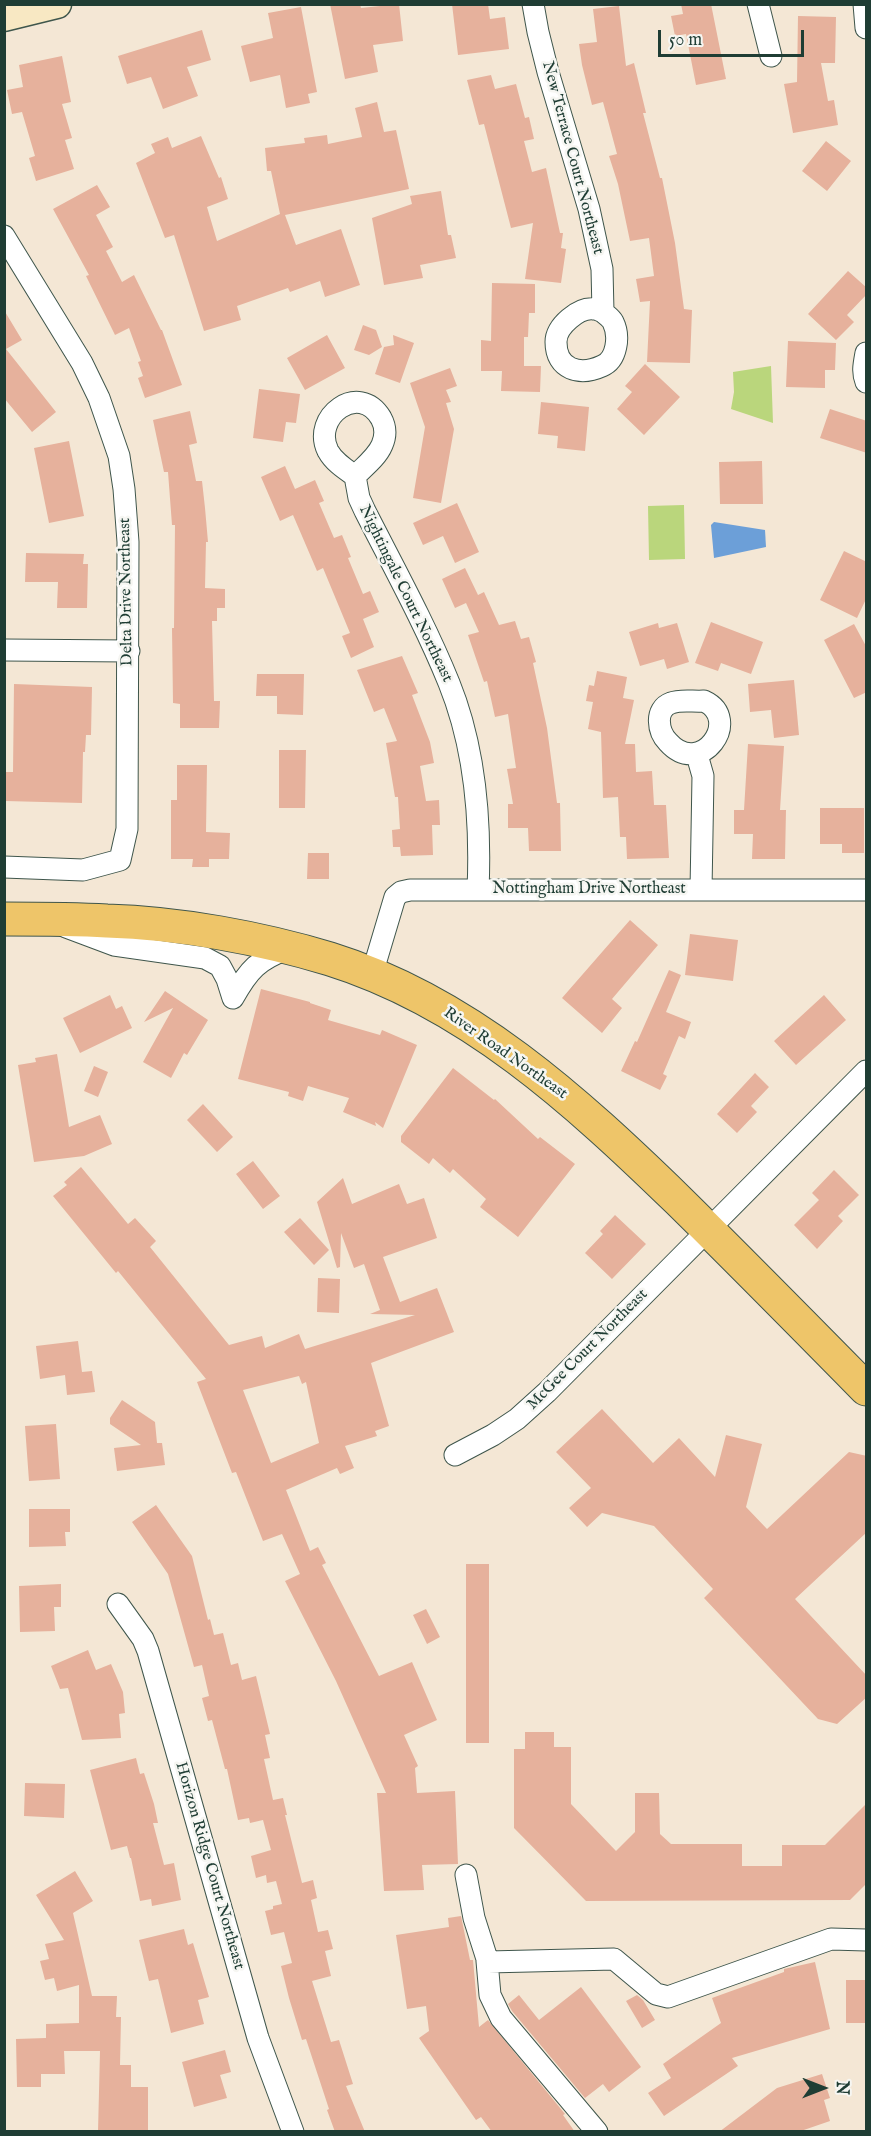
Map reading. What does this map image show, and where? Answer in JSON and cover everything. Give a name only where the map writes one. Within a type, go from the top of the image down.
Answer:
[{"type":"main road","points":[[4,17],[57,4]]},
{"type":"main road","name":"River Road Northeast","points":[[4,919],[110,921],[157,925],[258,940],[331,959],[372,974],[436,1005],[538,1073],[588,1114],[865,1384]]},
{"type":"street","name":"New Terrace Court Northeast","points":[[533,4],[548,72],[589,210],[603,269],[603,312]]},
{"type":"street","points":[[758,4],[771,56]]},
{"type":"street","points":[[864,4],[867,28]]},
{"type":"street","name":"Delta Drive Northeast","points":[[4,236],[82,363],[99,398],[119,456],[128,542],[129,651],[127,829],[120,860],[83,870],[4,867]]},
{"type":"street","points":[[867,353],[864,364],[864,375],[867,382]]},
{"type":"street","name":"Nightingale Court Northeast","points":[[355,476],[359,498],[424,628],[449,684],[460,717],[474,786],[478,890]]},
{"type":"street","points":[[4,650],[129,651]]},
{"type":"street","points":[[697,754],[703,776],[701,890]]},
{"type":"street","name":"Nottingham Drive Northeast","points":[[372,974],[395,897],[401,892],[410,890],[867,890]]},
{"type":"street","points":[[47,920],[114,945],[205,958],[220,966],[233,998],[245,976],[255,966],[269,956],[289,948]]},
{"type":"street","name":"McGee Court Northeast","points":[[454,1455],[493,1435],[517,1419],[547,1392],[867,1071]]},
{"type":"street","name":"Horizon Ridge Court Northeast","points":[[118,1604],[148,1651],[258,2038],[293,2132]]},
{"type":"street","points":[[466,1875],[474,1918],[487,1961],[490,1995],[501,2018],[597,2132]]},
{"type":"street","points":[[487,1961],[614,1959],[656,1994],[668,1997],[831,1939],[867,1940]]},
{"type":"green space","points":[[771,366],[773,423],[731,409],[734,392],[733,372]]},
{"type":"green space","points":[[684,505],[685,559],[649,560],[648,506]]},
{"type":"water","points":[[714,522],[765,530],[766,547],[714,558],[711,525]]},
{"type":"building","points":[[330,4],[360,4],[361,8],[399,4],[403,41],[373,45],[378,72],[345,79]]},
{"type":"building","points":[[452,4],[488,4],[490,19],[505,17],[509,49],[458,55]]},
{"type":"building","points":[[681,4],[711,4],[726,79],[696,85],[686,34],[675,36],[671,16],[683,14]]},
{"type":"building","points":[[619,6],[626,66],[634,63],[646,113],[643,113],[660,178],[662,178],[675,243],[684,309],[692,310],[690,363],[647,362],[650,301],[640,302],[636,279],[654,276],[649,238],[630,241],[618,184],[609,156],[617,154],[603,102],[592,105],[582,65],[579,44],[597,42],[593,9]]},
{"type":"building","points":[[301,7],[317,92],[308,94],[310,103],[286,108],[280,75],[250,82],[241,46],[273,38],[268,13]]},
{"type":"building","points":[[798,16],[836,17],[835,63],[821,63],[828,101],[834,100],[838,125],[793,133],[784,84],[797,82]]},
{"type":"building","points":[[202,30],[211,60],[187,67],[198,96],[163,109],[151,77],[127,84],[118,56]]},
{"type":"building","points":[[62,56],[71,102],[62,104],[72,138],[65,140],[74,169],[36,181],[29,158],[35,156],[22,112],[12,114],[7,90],[23,87],[19,65]]},
{"type":"building","points":[[491,75],[495,89],[516,84],[525,118],[529,117],[534,139],[524,141],[532,172],[546,168],[560,233],[563,233],[561,248],[566,249],[561,283],[525,279],[533,223],[511,228],[484,124],[479,125],[467,80]]},
{"type":"building","points":[[377,102],[384,132],[396,130],[409,189],[285,215],[296,245],[341,229],[360,285],[325,297],[320,281],[290,292],[288,288],[237,306],[241,320],[204,331],[174,235],[165,238],[136,163],[155,153],[151,144],[168,137],[172,148],[201,136],[219,178],[221,177],[228,199],[207,207],[217,241],[280,214],[271,171],[267,171],[265,148],[305,143],[304,138],[327,135],[328,144],[362,137],[355,108]]},
{"type":"building","points":[[826,141],[851,161],[827,191],[802,171]]},
{"type":"building","points":[[97,185],[110,207],[96,215],[113,247],[106,251],[122,282],[134,275],[162,330],[182,385],[145,398],[138,378],[143,376],[138,362],[141,361],[129,328],[115,335],[86,276],[89,275],[53,209]]},
{"type":"building","points":[[441,191],[448,235],[451,235],[456,258],[420,265],[423,278],[384,285],[372,218],[412,204],[410,196]]},
{"type":"building","points":[[848,271],[867,288],[867,294],[847,315],[854,322],[836,340],[808,314]]},
{"type":"building","points":[[492,283],[535,284],[535,313],[529,313],[528,337],[524,337],[524,366],[541,366],[540,392],[501,391],[502,371],[481,371],[481,340],[491,341]]},
{"type":"building","points":[[4,310],[22,340],[6,349],[56,412],[32,432],[4,398]]},
{"type":"building","points":[[363,325],[376,330],[382,347],[369,355],[354,350]]},
{"type":"building","points":[[327,335],[345,368],[305,390],[287,358]]},
{"type":"building","points":[[393,335],[414,343],[400,383],[375,374],[384,347],[394,345]]},
{"type":"building","points":[[788,341],[836,343],[835,370],[825,370],[825,388],[786,387]]},
{"type":"building","points":[[645,364],[680,397],[644,435],[617,409],[632,392],[625,386]]},
{"type":"building","points":[[450,368],[457,386],[446,390],[451,402],[446,403],[454,429],[441,503],[413,498],[425,427],[410,383]]},
{"type":"building","points":[[259,389],[300,394],[296,423],[286,422],[283,442],[253,438]]},
{"type":"building","points":[[541,402],[589,407],[585,451],[557,448],[558,436],[538,434]]},
{"type":"building","points":[[830,409],[867,421],[867,453],[820,438]]},
{"type":"building","points":[[190,411],[197,443],[189,445],[196,481],[202,481],[208,542],[206,542],[205,588],[225,589],[225,608],[217,608],[217,621],[212,621],[214,701],[220,701],[219,728],[180,728],[180,704],[173,703],[172,628],[174,628],[175,525],[172,525],[168,472],[164,472],[153,420]]},
{"type":"building","points":[[69,441],[84,516],[49,523],[34,448]]},
{"type":"building","points":[[762,461],[763,504],[720,504],[719,462]]},
{"type":"building","points":[[285,466],[295,489],[315,480],[324,501],[319,503],[334,538],[342,535],[351,557],[348,558],[363,594],[370,591],[379,612],[363,619],[374,647],[351,658],[342,636],[350,633],[323,568],[317,571],[293,515],[280,521],[261,477]]},
{"type":"building","points":[[457,503],[479,552],[455,563],[443,536],[423,545],[413,523]]},
{"type":"building","points":[[844,551],[867,562],[867,597],[857,618],[820,600]]},
{"type":"building","points":[[26,553],[84,554],[83,564],[88,564],[87,608],[57,608],[58,582],[25,582]]},
{"type":"building","points":[[465,568],[478,595],[484,592],[499,625],[515,621],[521,639],[529,637],[536,662],[533,663],[547,728],[557,803],[560,803],[561,851],[529,851],[528,828],[508,828],[508,804],[513,804],[507,769],[516,768],[508,714],[495,717],[487,681],[484,682],[468,635],[479,632],[466,603],[455,608],[442,579]]},
{"type":"building","points":[[711,622],[763,642],[751,674],[721,663],[718,671],[695,663]]},
{"type":"building","points":[[658,623],[659,628],[677,623],[689,662],[667,669],[664,659],[640,666],[629,632]]},
{"type":"building","points":[[854,624],[867,648],[867,692],[854,698],[824,640]]},
{"type":"building","points":[[402,656],[418,693],[412,695],[430,742],[434,763],[420,766],[426,801],[439,800],[440,825],[432,825],[433,855],[401,856],[400,847],[393,847],[392,830],[400,829],[398,797],[395,797],[386,743],[397,741],[384,708],[374,712],[357,670]]},
{"type":"building","points":[[597,671],[627,677],[623,698],[634,700],[625,744],[635,744],[636,772],[652,771],[654,805],[666,805],[669,858],[627,859],[626,837],[620,837],[618,797],[603,798],[601,732],[588,729],[593,702],[586,701],[589,685],[594,686]]},
{"type":"building","points":[[257,674],[304,674],[303,715],[277,714],[277,696],[256,696]]},
{"type":"building","points":[[794,680],[799,735],[774,738],[771,710],[750,712],[748,684]]},
{"type":"building","points":[[14,684],[92,687],[91,735],[86,735],[85,752],[83,752],[82,803],[5,801],[6,772],[13,772]]},
{"type":"building","points":[[748,744],[784,746],[780,810],[786,810],[785,859],[752,859],[753,834],[734,834],[734,810],[744,810]]},
{"type":"building","points":[[279,750],[306,750],[305,808],[279,808]]},
{"type":"building","points":[[177,765],[207,765],[206,832],[230,833],[229,859],[209,859],[209,867],[192,867],[193,859],[171,859],[171,800],[177,800]]},
{"type":"building","points":[[820,808],[864,808],[864,853],[842,853],[842,844],[820,844]]},
{"type":"building","points":[[308,853],[329,853],[329,879],[307,879]]},
{"type":"building","points":[[630,920],[658,945],[612,999],[622,1008],[602,1033],[562,998]]},
{"type":"building","points":[[690,934],[738,940],[733,981],[685,975]]},
{"type":"building","points":[[669,970],[681,975],[666,1012],[691,1022],[685,1039],[679,1036],[663,1074],[667,1076],[660,1090],[621,1071],[635,1041],[637,1042]]},
{"type":"building","points":[[261,989],[331,1010],[328,1020],[380,1035],[382,1030],[417,1045],[383,1128],[375,1122],[376,1126],[343,1112],[349,1098],[308,1086],[303,1101],[288,1096],[289,1092],[238,1079]]},
{"type":"building","points":[[165,991],[208,1020],[187,1055],[184,1053],[171,1078],[143,1062],[173,1008],[144,1022]]},
{"type":"building","points":[[110,995],[116,1009],[122,1006],[132,1028],[80,1053],[63,1018]]},
{"type":"building","points":[[824,995],[846,1020],[796,1065],[774,1041]]},
{"type":"building","points":[[57,1054],[69,1127],[100,1115],[112,1144],[84,1156],[34,1162],[18,1065],[36,1062],[35,1058]]},
{"type":"building","points":[[94,1066],[108,1072],[98,1097],[84,1091]]},
{"type":"building","points":[[453,1068],[495,1099],[538,1139],[540,1137],[575,1164],[518,1237],[480,1207],[486,1199],[453,1169],[450,1173],[433,1158],[429,1164],[401,1142],[401,1136]]},
{"type":"building","points":[[755,1073],[769,1087],[751,1106],[757,1112],[737,1133],[717,1114]]},
{"type":"building","points":[[203,1104],[233,1137],[217,1152],[187,1120]]},
{"type":"building","points":[[253,1161],[280,1196],[263,1209],[236,1174]]},
{"type":"building","points":[[81,1167],[128,1224],[135,1218],[156,1241],[150,1247],[229,1345],[262,1336],[265,1348],[299,1334],[305,1349],[415,1315],[370,1314],[380,1310],[364,1264],[354,1268],[341,1233],[340,1267],[337,1268],[317,1202],[343,1178],[352,1204],[399,1184],[407,1204],[424,1198],[437,1238],[383,1257],[400,1302],[437,1288],[454,1332],[371,1363],[389,1426],[375,1431],[377,1436],[345,1446],[354,1468],[340,1474],[337,1468],[286,1490],[310,1551],[318,1547],[326,1563],[322,1565],[379,1676],[412,1662],[437,1720],[404,1735],[418,1766],[415,1768],[417,1793],[455,1791],[458,1864],[422,1865],[424,1890],[384,1891],[377,1793],[386,1793],[336,1681],[285,1581],[300,1574],[282,1534],[263,1541],[236,1472],[232,1473],[197,1382],[206,1379],[53,1196],[67,1185],[64,1182]],"holes":[[[299,1376],[302,1384],[306,1382],[319,1443],[271,1463],[243,1390]]]},
{"type":"building","points":[[834,1170],[859,1195],[838,1216],[843,1221],[817,1249],[794,1225],[819,1200],[812,1193]]},
{"type":"building","points":[[615,1215],[646,1244],[612,1279],[585,1253],[603,1234],[600,1231]]},
{"type":"building","points":[[300,1218],[329,1250],[314,1265],[284,1232]]},
{"type":"building","points":[[318,1278],[340,1279],[339,1313],[317,1312]]},
{"type":"building","points":[[78,1341],[82,1372],[92,1371],[95,1392],[67,1395],[65,1375],[40,1379],[36,1346]]},
{"type":"building","points":[[122,1400],[155,1422],[157,1443],[162,1443],[165,1465],[117,1471],[114,1448],[141,1445],[110,1424],[110,1418]]},
{"type":"building","points":[[602,1409],[653,1463],[679,1438],[715,1477],[726,1435],[762,1444],[746,1507],[767,1529],[849,1452],[867,1456],[867,1532],[795,1599],[867,1676],[867,1697],[837,1724],[818,1719],[704,1598],[713,1589],[654,1526],[602,1513],[587,1527],[569,1508],[591,1488],[556,1452]]},
{"type":"building","points":[[56,1424],[60,1479],[29,1481],[25,1426]]},
{"type":"building","points":[[156,1505],[192,1556],[208,1620],[210,1619],[214,1635],[223,1633],[231,1665],[238,1663],[242,1680],[256,1676],[270,1734],[265,1735],[270,1758],[264,1759],[273,1800],[283,1798],[302,1883],[313,1880],[317,1898],[311,1900],[318,1932],[328,1930],[333,1949],[325,1951],[331,1976],[312,1981],[331,2042],[339,2040],[353,2084],[346,2086],[365,2132],[335,2132],[306,2039],[302,2040],[281,1966],[292,1963],[284,1932],[271,1935],[265,1911],[282,1904],[276,1881],[267,1883],[266,1875],[256,1878],[251,1856],[271,1850],[263,1820],[250,1823],[249,1818],[238,1820],[227,1769],[225,1769],[212,1720],[208,1721],[202,1698],[209,1696],[202,1665],[194,1667],[168,1574],[132,1522]]},
{"type":"building","points":[[29,1509],[70,1509],[70,1532],[65,1532],[66,1546],[29,1547]]},
{"type":"building","points":[[466,1564],[489,1564],[489,1743],[466,1743]]},
{"type":"building","points":[[61,1584],[61,1607],[54,1607],[55,1631],[20,1632],[19,1586]]},
{"type":"building","points":[[426,1609],[440,1637],[427,1644],[413,1615]]},
{"type":"building","points":[[88,1650],[96,1670],[111,1664],[123,1692],[125,1713],[119,1714],[121,1738],[82,1740],[68,1688],[60,1689],[51,1666]]},
{"type":"building","points":[[525,1732],[554,1732],[554,1747],[571,1747],[571,1804],[616,1851],[635,1832],[635,1793],[659,1793],[660,1834],[671,1844],[742,1844],[742,1866],[782,1866],[782,1845],[825,1845],[867,1803],[867,1883],[850,1900],[586,1901],[514,1828],[514,1749],[525,1749]]},
{"type":"building","points":[[136,1758],[140,1774],[144,1773],[154,1804],[158,1823],[153,1823],[164,1865],[174,1863],[181,1900],[152,1906],[151,1899],[140,1901],[127,1846],[111,1850],[90,1770]]},
{"type":"building","points":[[25,1783],[65,1784],[64,1818],[24,1816]]},
{"type":"building","points":[[75,1871],[93,1901],[73,1913],[92,1996],[117,1996],[116,2017],[121,2017],[120,2065],[131,2065],[131,2087],[148,2087],[148,2132],[98,2132],[100,2051],[64,2051],[65,2074],[41,2074],[41,2087],[17,2087],[16,2039],[46,2038],[46,2024],[79,2023],[79,1985],[57,1991],[54,1978],[45,1980],[40,1961],[49,1959],[45,1944],[64,1940],[36,1895]]},
{"type":"building","points":[[461,1916],[470,1960],[473,1960],[479,2027],[488,2020],[565,2114],[563,2115],[575,2132],[492,2132],[481,2117],[476,2120],[419,2038],[429,2031],[426,2006],[407,2009],[396,1935],[449,1927],[448,1918]]},
{"type":"building","points":[[184,1929],[188,1945],[193,1943],[209,1997],[198,2000],[204,2024],[171,2033],[158,1979],[149,1981],[139,1940]]},
{"type":"building","points":[[815,1962],[830,2029],[732,2058],[738,2066],[664,2116],[648,2093],[671,2078],[663,2064],[721,2023],[712,1998],[784,1972],[784,1969]]},
{"type":"building","points":[[846,1980],[867,1980],[867,2023],[846,2023]]},
{"type":"building","points":[[581,1987],[641,2067],[609,2092],[603,2084],[585,2098],[508,2004],[519,1995],[539,2020]]},
{"type":"building","points":[[637,1995],[643,2000],[655,2020],[642,2028],[626,2001]]},
{"type":"building","points":[[225,2050],[231,2072],[220,2075],[227,2098],[194,2107],[182,2062]]},
{"type":"building","points":[[822,2074],[830,2098],[824,2100],[830,2121],[798,2132],[719,2132],[777,2088]]}]
